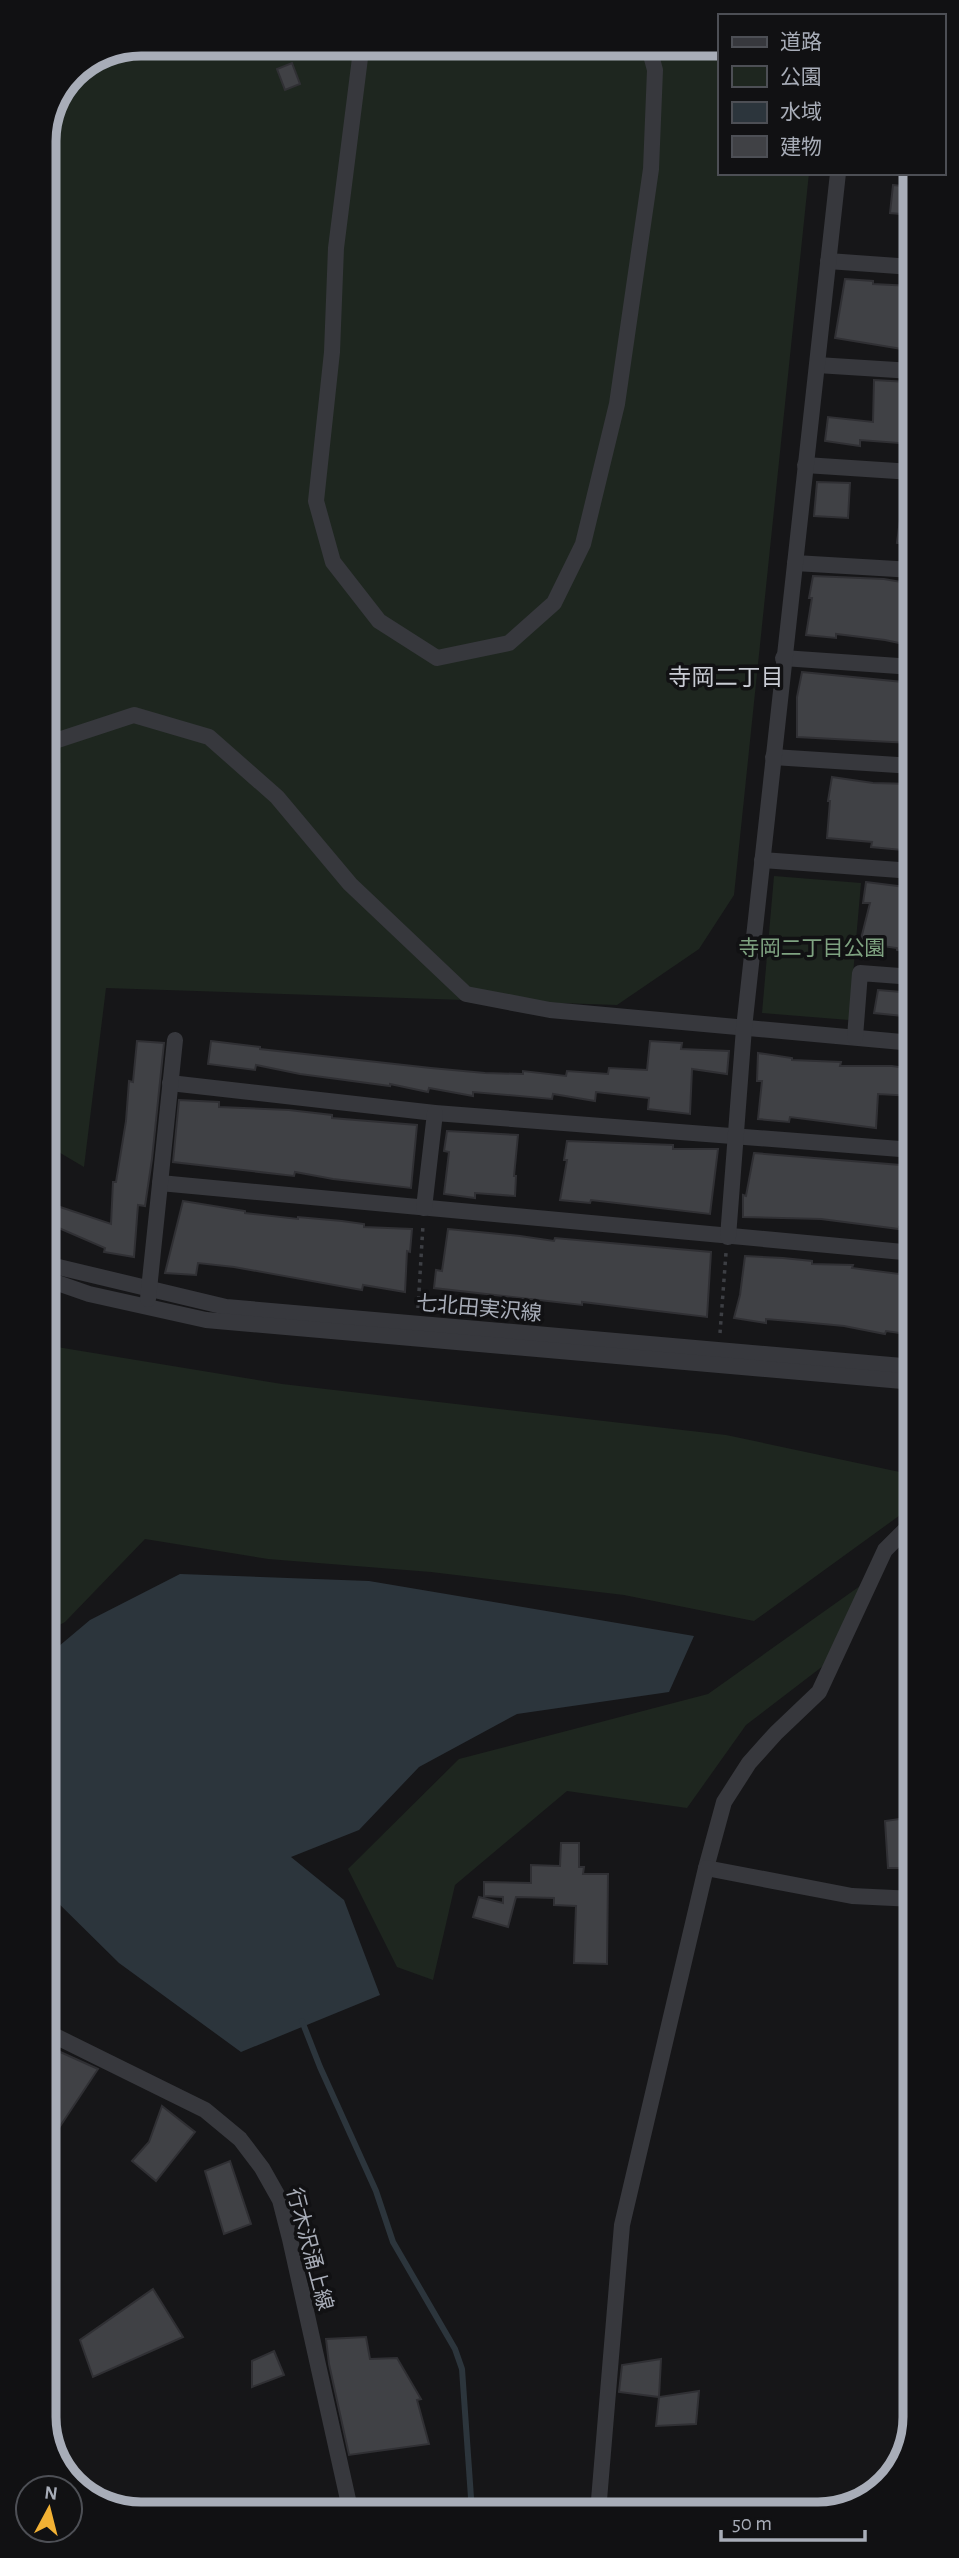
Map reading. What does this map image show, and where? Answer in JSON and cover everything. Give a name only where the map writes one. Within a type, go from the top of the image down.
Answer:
[{"type":"street","points":[[359,56],[336,248],[332,352],[316,501],[333,562],[379,621],[437,658],[509,643],[554,603],[583,544],[617,404],[651,169],[655,70],[651,56]]},
{"type":"street","points":[[728,1237],[744,1028],[838,175]]},
{"type":"street","points":[[828,261],[903,266]]},
{"type":"street","points":[[817,365],[903,370]]},
{"type":"street","points":[[805,465],[903,471]]},
{"type":"street","points":[[795,563],[903,569]]},
{"type":"street","points":[[783,658],[903,666]]},
{"type":"street","points":[[56,740],[134,715],[209,737],[277,797],[350,884],[466,994],[550,1010],[903,1042]]},
{"type":"street","points":[[773,757],[903,765]]},
{"type":"street","points":[[762,860],[903,870]]},
{"type":"street","points":[[855,1037],[860,973],[903,976]]},
{"type":"street","points":[[147,1308],[174,1040]]},
{"type":"street","points":[[170,1083],[435,1113],[903,1149]]},
{"type":"street","points":[[424,1208],[435,1113]]},
{"type":"street","points":[[160,1183],[903,1252]]},
{"type":"street","name":"七北田実沢線","points":[[56,1266],[226,1307],[903,1366]]},
{"type":"street","points":[[56,1282],[89,1294],[206,1320],[903,1381]]},
{"type":"street","points":[[599,2502],[622,2225],[724,1802],[749,1763],[819,1692],[885,1550],[903,1532]]},
{"type":"street","points":[[706,1868],[852,1896],[903,1898]]},
{"type":"street","name":"行木沢涌上線","points":[[56,2036],[205,2110],[240,2139],[262,2168],[280,2200],[349,2502]]},
{"type":"path","points":[[418,1309],[424,1208]]},
{"type":"path","points":[[719,1337],[728,1237]]},
{"type":"green space","points":[[141,56],[718,56],[718,175],[809,175],[734,895],[699,949],[617,1005],[106,988],[84,1167],[56,1150],[56,135],[65,103],[85,77],[98,67],[113,60]]},
{"type":"green space","name":"寺岡二丁目公園","points":[[774,876],[861,883],[849,1020],[762,1013]]},
{"type":"green space","points":[[56,1346],[282,1384],[726,1435],[903,1473],[903,1513],[754,1621],[624,1595],[431,1572],[268,1559],[145,1539],[65,1622],[56,1627]]},
{"type":"green space","points":[[867,1581],[823,1666],[746,1725],[687,1808],[567,1791],[455,1885],[433,1980],[397,1967],[348,1869],[459,1759],[708,1694]]},
{"type":"water","points":[[180,1574],[369,1581],[694,1636],[669,1692],[517,1714],[419,1767],[359,1830],[291,1857],[344,1900],[380,1995],[241,2052],[119,1963],[56,1901],[56,1649],[90,1620]]},
{"type":"building","points":[[292,63],[300,84],[285,90],[277,69]]},
{"type":"building","points":[[893,185],[903,186],[903,214],[890,213]]},
{"type":"building","points":[[845,279],[903,286],[903,349],[835,338]]},
{"type":"building","points":[[874,380],[903,382],[903,443],[860,440],[860,446],[825,441],[828,417],[873,422]]},
{"type":"building","points":[[817,482],[850,483],[848,518],[814,516]]},
{"type":"building","points":[[903,497],[903,544],[897,543]]},
{"type":"building","points":[[813,576],[903,582],[903,644],[836,634],[836,638],[806,635],[812,598],[809,598]]},
{"type":"building","points":[[802,672],[903,682],[903,743],[797,737],[797,697]]},
{"type":"building","points":[[832,777],[903,784],[902,850],[871,847],[872,842],[827,838]]},
{"type":"building","points":[[866,882],[903,887],[903,951],[860,943],[870,903],[863,903]]},
{"type":"building","points":[[878,990],[903,992],[903,1016],[874,1013]]},
{"type":"building","points":[[137,1041],[164,1043],[152,1159],[145,1206],[138,1205],[134,1257],[104,1252],[105,1248],[56,1227],[56,1206],[111,1224],[113,1182],[116,1182],[126,1121],[129,1081],[133,1082]]},
{"type":"building","points":[[211,1041],[431,1068],[485,1073],[523,1074],[523,1071],[566,1076],[567,1071],[608,1074],[609,1068],[647,1070],[650,1041],[682,1043],[681,1049],[729,1051],[727,1074],[692,1069],[690,1114],[648,1109],[649,1098],[596,1092],[595,1101],[553,1094],[552,1099],[473,1092],[473,1096],[429,1088],[428,1092],[390,1084],[300,1074],[256,1065],[255,1070],[208,1064]]},
{"type":"building","points":[[758,1053],[792,1060],[841,1062],[840,1066],[892,1066],[903,1068],[903,1095],[878,1094],[876,1128],[790,1117],[789,1122],[758,1119],[762,1081],[757,1081]]},
{"type":"building","points":[[179,1100],[219,1102],[219,1107],[289,1110],[332,1115],[332,1118],[417,1125],[411,1188],[295,1172],[294,1176],[173,1162]]},
{"type":"building","points":[[447,1131],[518,1135],[515,1196],[475,1193],[475,1198],[444,1194],[449,1152],[444,1151]]},
{"type":"building","points":[[567,1141],[673,1145],[673,1149],[718,1149],[710,1214],[591,1200],[590,1203],[560,1200],[567,1160],[564,1160]]},
{"type":"building","points":[[754,1153],[903,1165],[903,1228],[821,1219],[743,1217],[743,1195],[746,1196]]},
{"type":"building","points":[[183,1201],[245,1213],[342,1221],[364,1224],[364,1227],[412,1229],[410,1252],[407,1251],[405,1292],[363,1285],[362,1290],[198,1263],[196,1275],[165,1273]]},
{"type":"building","points":[[448,1229],[554,1241],[555,1238],[711,1252],[707,1317],[434,1288],[436,1270],[442,1271]]},
{"type":"building","points":[[745,1256],[812,1261],[812,1264],[853,1265],[852,1268],[899,1274],[900,1270],[903,1270],[903,1333],[886,1331],[885,1334],[844,1326],[766,1319],[766,1323],[734,1318]]},
{"type":"building","points":[[903,1819],[903,1868],[888,1868],[885,1821]]},
{"type":"building","points":[[561,1843],[579,1843],[579,1867],[584,1867],[583,1874],[608,1874],[607,1964],[574,1963],[576,1906],[554,1905],[554,1898],[516,1897],[508,1927],[473,1917],[479,1897],[503,1903],[503,1897],[484,1896],[484,1882],[531,1883],[531,1865],[560,1866]]},
{"type":"building","points":[[56,2050],[98,2069],[56,2132]]},
{"type":"building","points":[[162,2106],[195,2132],[156,2181],[132,2161],[149,2142]]},
{"type":"building","points":[[230,2161],[251,2224],[224,2234],[205,2171]]},
{"type":"building","points":[[153,2289],[183,2337],[93,2377],[80,2340]]},
{"type":"building","points":[[366,2337],[370,2359],[397,2358],[421,2399],[417,2400],[429,2444],[349,2455],[326,2339]]},
{"type":"building","points":[[274,2351],[284,2375],[252,2387],[252,2361]]},
{"type":"building","points":[[661,2359],[659,2397],[619,2392],[622,2365]]},
{"type":"building","points":[[699,2391],[696,2424],[656,2426],[659,2397]]},
{"type":"waterway","points":[[302,2021],[376,2191],[393,2242],[455,2349],[462,2369],[471,2502]]},
{"type":"district","name":"寺岡二丁目","points":[[726,677]]}]
